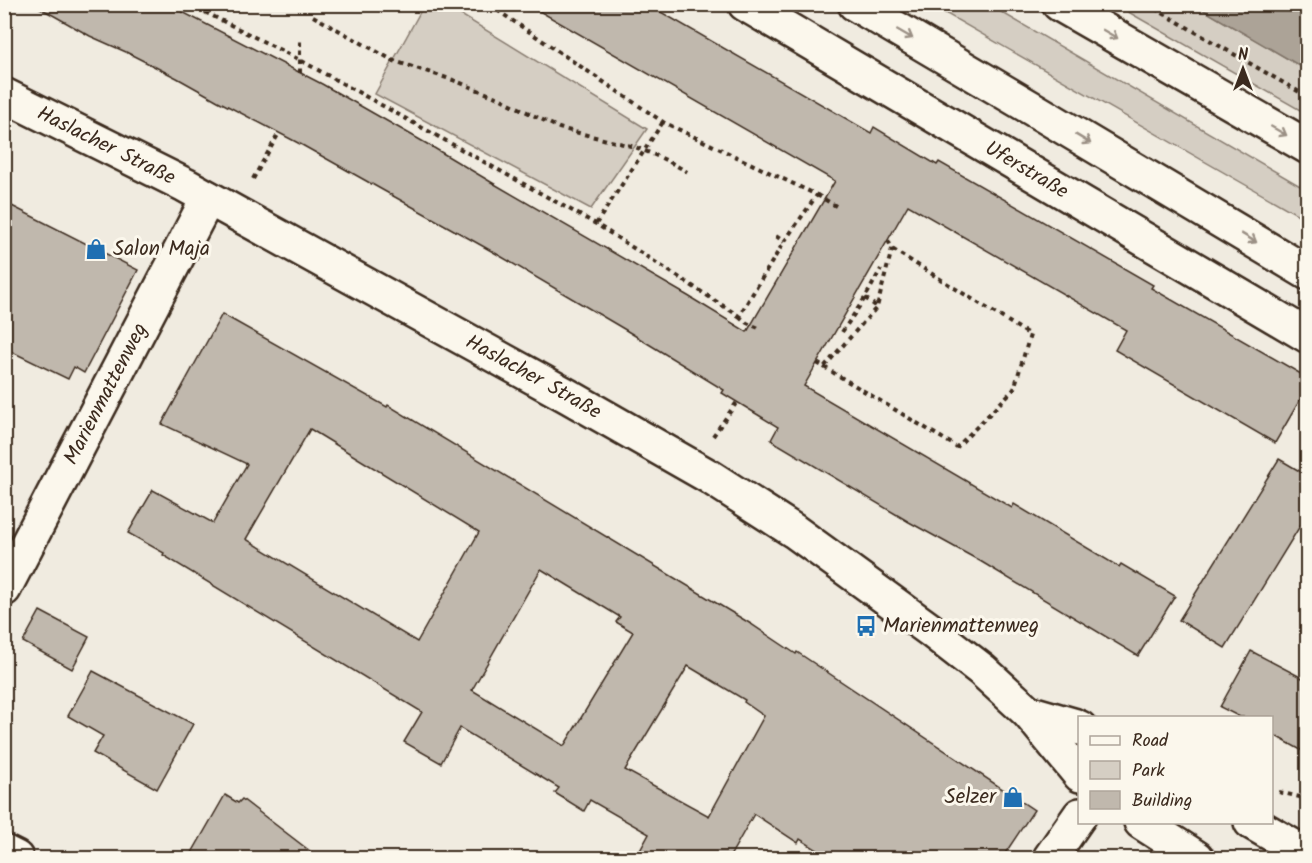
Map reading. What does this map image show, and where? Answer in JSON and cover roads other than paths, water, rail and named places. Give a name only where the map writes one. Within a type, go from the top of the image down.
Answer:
[{"type":"main road","name":"Uferstraße","points":[[745,4],[1308,336]]},
{"type":"main road","points":[[855,4],[1308,273]]},
{"type":"main road","points":[[1059,4],[1308,147]]},
{"type":"main road","name":"Haslacher Straße","points":[[4,95],[222,205],[538,379],[710,477],[794,531],[982,670],[1028,711],[1078,773]]},
{"type":"main road","name":"Marienmattenweg","points":[[4,589],[222,205]]},
{"type":"main road","name":"Haslacher Straße","points":[[1028,711],[1078,727]]},
{"type":"main road","points":[[1050,858],[1078,818]]},
{"type":"main road","points":[[1144,824],[1197,858]]},
{"type":"main road","points":[[1259,827],[1308,831]]},
{"type":"main road","points":[[1259,827],[1308,855]]},
{"type":"main road","points":[[4,852],[16,858]]},
{"type":"place","name":"Salon Maja","points":[[96,249]]},
{"type":"place","name":"Marienmattenweg","points":[[866,626]]},
{"type":"place","name":"Selzer","points":[[1013,797]]}]
